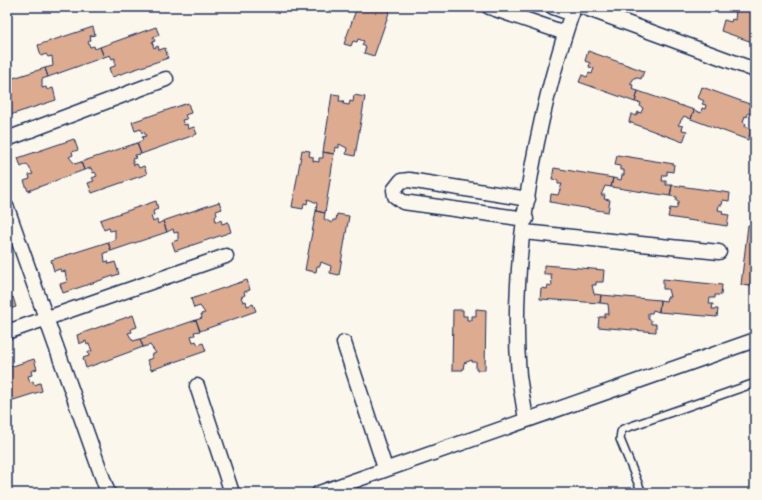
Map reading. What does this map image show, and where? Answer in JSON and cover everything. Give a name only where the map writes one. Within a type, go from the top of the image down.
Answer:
[{"type":"street","points":[[489,7],[565,33]]},
{"type":"street","points":[[553,7],[577,9],[755,70]]},
{"type":"street","points":[[526,420],[520,377],[518,334],[519,283],[528,199],[544,111],[565,33],[577,9]]},
{"type":"street","points":[[7,139],[166,79]]},
{"type":"street","points":[[528,199],[409,180],[401,181],[394,190],[396,196],[403,202],[525,226],[719,252]]},
{"type":"street","points":[[7,208],[108,493]]},
{"type":"street","points":[[7,332],[226,256]]},
{"type":"street","points":[[319,493],[385,468],[755,340]]},
{"type":"street","points":[[344,343],[385,468]]},
{"type":"street","points":[[197,386],[232,493]]},
{"type":"lane","points":[[642,493],[620,439],[623,429],[755,383]]},
{"type":"building","points":[[357,7],[391,7],[374,56],[364,53],[366,47],[362,45],[364,41],[358,39],[357,42],[353,41],[351,46],[344,44]]},
{"type":"building","points":[[730,7],[755,7],[755,43],[721,31],[724,20],[731,22],[732,19],[735,20],[736,10]]},
{"type":"building","points":[[93,27],[95,35],[90,36],[91,40],[88,42],[90,47],[94,46],[95,49],[100,47],[104,57],[48,77],[45,68],[53,66],[52,56],[48,57],[46,54],[41,56],[38,45]]},
{"type":"building","points":[[156,27],[159,35],[153,37],[155,41],[152,42],[154,48],[158,46],[159,50],[165,48],[168,58],[112,77],[109,68],[115,66],[115,58],[112,59],[110,55],[104,57],[100,47]]},
{"type":"building","points":[[588,51],[644,71],[641,79],[635,77],[630,84],[633,85],[632,89],[638,91],[635,102],[579,82],[582,75],[587,77],[589,73],[592,74],[594,68],[589,67],[590,63],[585,61]]},
{"type":"building","points":[[45,68],[48,77],[42,79],[42,88],[46,87],[47,90],[53,88],[56,100],[7,116],[7,80]]},
{"type":"building","points":[[702,87],[755,106],[755,115],[748,113],[743,122],[746,124],[745,127],[751,129],[748,140],[691,119],[694,110],[701,113],[702,108],[705,109],[706,105],[702,104],[704,101],[698,98]]},
{"type":"building","points":[[638,91],[694,110],[691,119],[684,116],[678,125],[683,126],[682,130],[687,131],[683,142],[629,122],[631,114],[636,116],[638,112],[641,113],[643,108],[640,106],[641,103],[635,102]]},
{"type":"building","points":[[332,94],[340,95],[339,101],[344,101],[343,104],[349,105],[350,101],[353,102],[354,95],[365,97],[355,156],[346,154],[347,148],[339,144],[339,148],[335,147],[334,154],[323,152]]},
{"type":"building","points":[[188,103],[191,113],[185,115],[187,119],[182,120],[184,125],[187,124],[188,129],[194,127],[197,134],[141,154],[137,143],[143,140],[142,137],[146,136],[144,132],[142,133],[141,129],[135,131],[132,122]]},
{"type":"building","points":[[74,139],[78,150],[72,152],[73,155],[69,157],[75,164],[81,162],[84,170],[28,191],[24,181],[30,179],[29,175],[33,174],[27,164],[21,167],[18,158]]},
{"type":"building","points":[[137,143],[141,154],[135,155],[136,158],[132,159],[134,165],[137,164],[139,168],[144,166],[147,174],[92,193],[88,183],[94,181],[92,178],[97,176],[95,172],[93,173],[91,168],[84,170],[81,162]]},
{"type":"building","points":[[302,150],[310,151],[309,156],[313,157],[313,161],[319,162],[319,158],[323,158],[323,152],[334,154],[325,213],[316,211],[317,203],[308,199],[307,204],[304,203],[303,209],[292,207]]},
{"type":"building","points":[[617,155],[674,164],[673,172],[667,171],[667,175],[663,175],[662,181],[666,181],[666,185],[672,185],[670,196],[611,187],[613,178],[621,180],[622,175],[624,175],[624,170],[620,170],[620,166],[615,165]]},
{"type":"building","points":[[554,168],[613,178],[611,187],[605,186],[601,195],[605,195],[604,199],[610,200],[608,212],[550,202],[551,194],[558,195],[562,184],[558,184],[558,180],[552,179]]},
{"type":"building","points":[[672,185],[730,193],[729,201],[723,200],[722,205],[719,205],[718,210],[723,211],[722,214],[729,215],[727,226],[668,217],[670,208],[676,209],[679,201],[676,201],[677,197],[670,196]]},
{"type":"building","points":[[156,201],[158,209],[153,211],[154,215],[151,216],[153,222],[157,220],[158,224],[163,221],[167,232],[111,251],[108,242],[115,240],[115,230],[110,231],[109,228],[104,230],[100,220]]},
{"type":"building","points":[[219,202],[222,209],[216,211],[216,222],[221,220],[222,224],[228,222],[231,232],[175,251],[172,242],[178,240],[178,232],[174,233],[173,229],[167,232],[163,221]]},
{"type":"building","points":[[316,211],[325,213],[324,219],[332,223],[333,220],[336,220],[337,214],[349,216],[339,275],[330,273],[331,266],[321,262],[320,266],[317,266],[316,272],[305,270]]},
{"type":"building","points":[[748,225],[755,226],[755,279],[751,279],[750,286],[741,285]]},
{"type":"building","points":[[108,242],[111,251],[104,253],[105,262],[108,261],[109,264],[115,262],[119,274],[63,293],[60,284],[67,282],[65,271],[61,272],[60,269],[54,271],[51,260]]},
{"type":"building","points":[[544,265],[604,270],[603,282],[596,282],[596,285],[592,285],[594,294],[601,295],[600,303],[540,299],[541,288],[547,289],[548,285],[552,286],[551,274],[544,274]]},
{"type":"building","points":[[663,279],[722,285],[721,295],[715,295],[715,298],[710,298],[709,304],[713,304],[712,309],[718,309],[717,317],[659,312],[660,300],[666,301],[667,297],[670,297],[668,289],[663,289]]},
{"type":"building","points":[[247,280],[250,290],[244,292],[245,295],[241,297],[243,302],[246,301],[247,306],[253,304],[256,311],[200,331],[196,320],[202,318],[201,314],[205,313],[200,306],[194,308],[191,299]]},
{"type":"building","points":[[601,295],[660,300],[659,312],[653,310],[652,313],[648,313],[648,319],[651,320],[651,324],[656,324],[656,332],[598,327],[599,317],[605,317],[605,314],[609,314],[608,304],[600,303]]},
{"type":"building","points":[[13,297],[16,307],[7,310],[7,299]]},
{"type":"building","points":[[476,309],[486,310],[485,370],[476,370],[476,362],[472,362],[472,360],[464,363],[463,370],[452,370],[453,310],[463,310],[463,316],[467,316],[467,320],[472,320],[472,316],[476,316]]},
{"type":"building","points":[[133,315],[137,327],[131,329],[132,332],[128,333],[133,341],[140,339],[143,347],[86,368],[83,358],[89,356],[88,352],[92,351],[89,344],[87,345],[86,341],[79,344],[77,335]]},
{"type":"building","points":[[196,320],[200,331],[194,332],[195,335],[191,336],[193,342],[196,341],[198,345],[203,343],[206,351],[151,370],[147,360],[153,358],[151,355],[156,353],[150,345],[143,347],[140,339]]},
{"type":"building","points":[[34,359],[37,369],[31,371],[32,375],[28,376],[30,382],[33,381],[34,385],[40,383],[42,391],[7,402],[7,368]]}]
